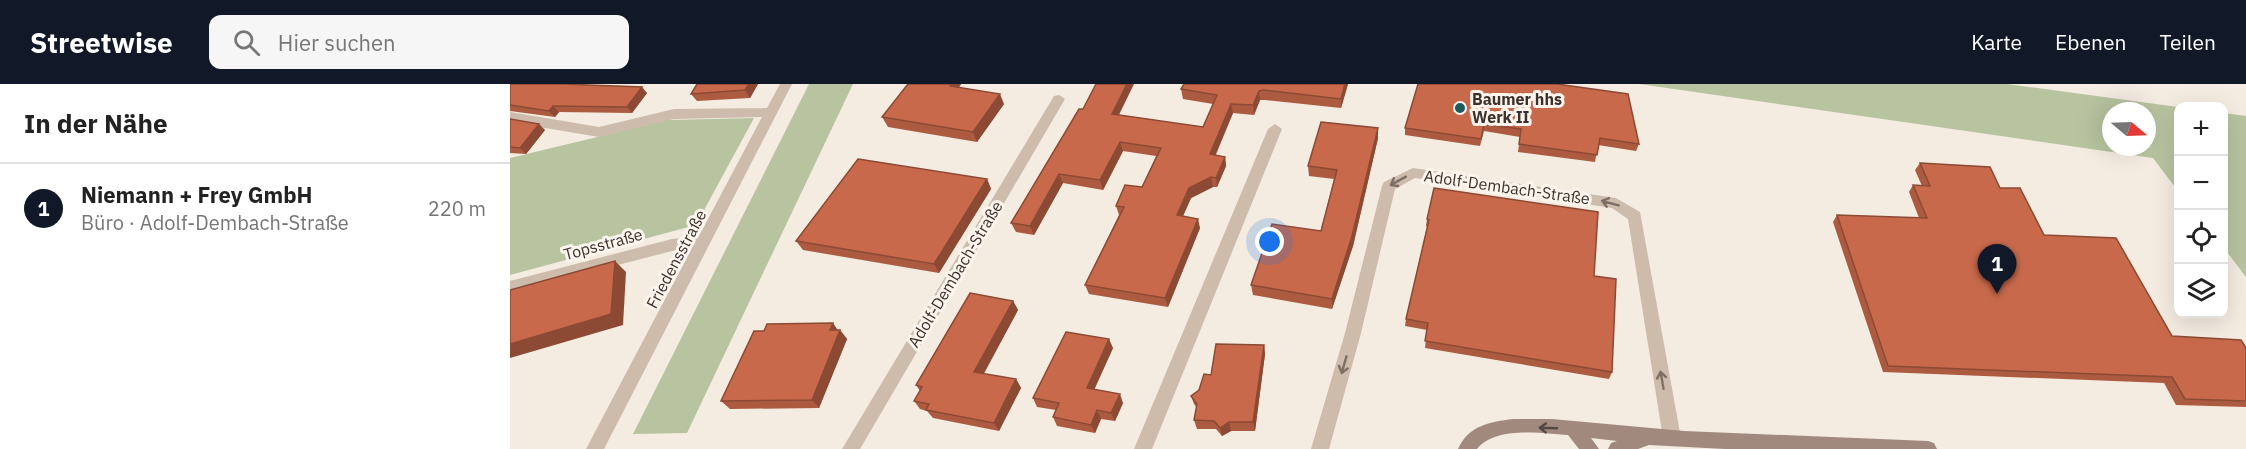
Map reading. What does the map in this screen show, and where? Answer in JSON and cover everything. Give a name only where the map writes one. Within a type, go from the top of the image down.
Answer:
[{"type":"main road","points":[[1470,445],[1492,429],[1511,426],[1672,438],[1928,449]]},
{"type":"main road","points":[[1573,429],[1590,449]]},
{"type":"main road","points":[[1617,449],[1648,436]]},
{"type":"street","name":"Friedensstraße","points":[[595,449],[706,241],[786,84]]},
{"type":"street","name":"Adolf-Dembach-Straße","points":[[851,449],[1059,99]]},
{"type":"street","points":[[510,117],[599,132],[674,114],[772,112]]},
{"type":"street","points":[[1143,449],[1275,129]]},
{"type":"street","name":"Adolf-Dembach-Straße","points":[[1320,449],[1353,333],[1389,186],[1413,173],[1616,203],[1635,216],[1672,438]]},
{"type":"street","name":"Topsstraße","points":[[510,287],[672,245],[706,241]]},
{"type":"green space","points":[[809,84],[853,84],[687,433],[633,434]]},
{"type":"green space","points":[[1639,84],[2007,84],[2141,102],[2102,102],[2102,151]]},
{"type":"green space","points":[[2156,104],[2174,106],[2174,186],[2153,158],[2139,156],[2156,156]]},
{"type":"green space","points":[[2228,114],[2246,116],[2246,277],[2228,253]]},
{"type":"green space","points":[[754,118],[696,225],[510,275],[510,158],[668,120]]},
{"type":"building","points":[[510,84],[642,87],[627,107],[553,106],[549,111],[510,105]]},
{"type":"building","points":[[697,84],[749,84],[745,90],[691,94]]},
{"type":"building","points":[[908,84],[951,84],[950,86],[1000,94],[973,132],[882,117]]},
{"type":"building","points":[[1096,84],[1127,84],[1112,114],[1203,127],[1217,95],[1181,89],[1184,84],[1345,84],[1341,99],[1264,90],[1259,91],[1253,105],[1231,104],[1210,154],[1225,157],[1216,178],[1211,177],[1189,188],[1177,215],[1198,219],[1165,298],[1085,285],[1124,207],[1116,206],[1125,185],[1142,187],[1161,148],[1120,142],[1100,180],[1059,174],[1030,226],[1011,223],[1079,109],[1083,109]]},
{"type":"building","points":[[1418,84],[1557,84],[1628,94],[1639,144],[1600,138],[1597,155],[1519,144],[1521,129],[1484,124],[1481,139],[1405,128]]},
{"type":"building","points":[[510,119],[539,124],[520,148],[510,147]]},
{"type":"building","points":[[1321,122],[1378,128],[1352,236],[1332,299],[1251,285],[1272,224],[1321,231],[1337,170],[1308,166]]},
{"type":"building","points":[[858,159],[987,179],[934,264],[796,241]]},
{"type":"building","points":[[1920,163],[1990,167],[2000,188],[2020,188],[2044,235],[2116,238],[2172,336],[2241,340],[2246,348],[2246,401],[2185,399],[2172,377],[1888,366],[1837,215],[1927,218],[1913,185],[1930,186]]},
{"type":"building","points":[[1434,188],[1598,212],[1594,276],[1616,279],[1612,372],[1425,341],[1428,323],[1406,319]]},
{"type":"building","points":[[615,261],[611,314],[510,344],[510,290]]},
{"type":"building","points":[[970,293],[1013,301],[974,372],[1016,379],[994,423],[926,410],[929,404],[914,401],[922,387],[916,385]]},
{"type":"building","points":[[833,323],[830,330],[840,330],[812,400],[721,401],[754,331],[764,331],[767,324]]},
{"type":"building","points":[[1066,332],[1109,339],[1087,388],[1120,394],[1111,413],[1097,410],[1091,425],[1053,417],[1059,403],[1033,398]]},
{"type":"building","points":[[1216,344],[1264,345],[1253,422],[1229,422],[1220,428],[1214,421],[1194,420],[1197,404],[1191,396],[1199,390],[1204,374],[1211,375]]},
{"type":"place","name":"Baumer hhs Werk II","points":[[1460,108]]},
{"type":"place","name":"Niemann + Frey GmbH","points":[[1997,294]]}]
